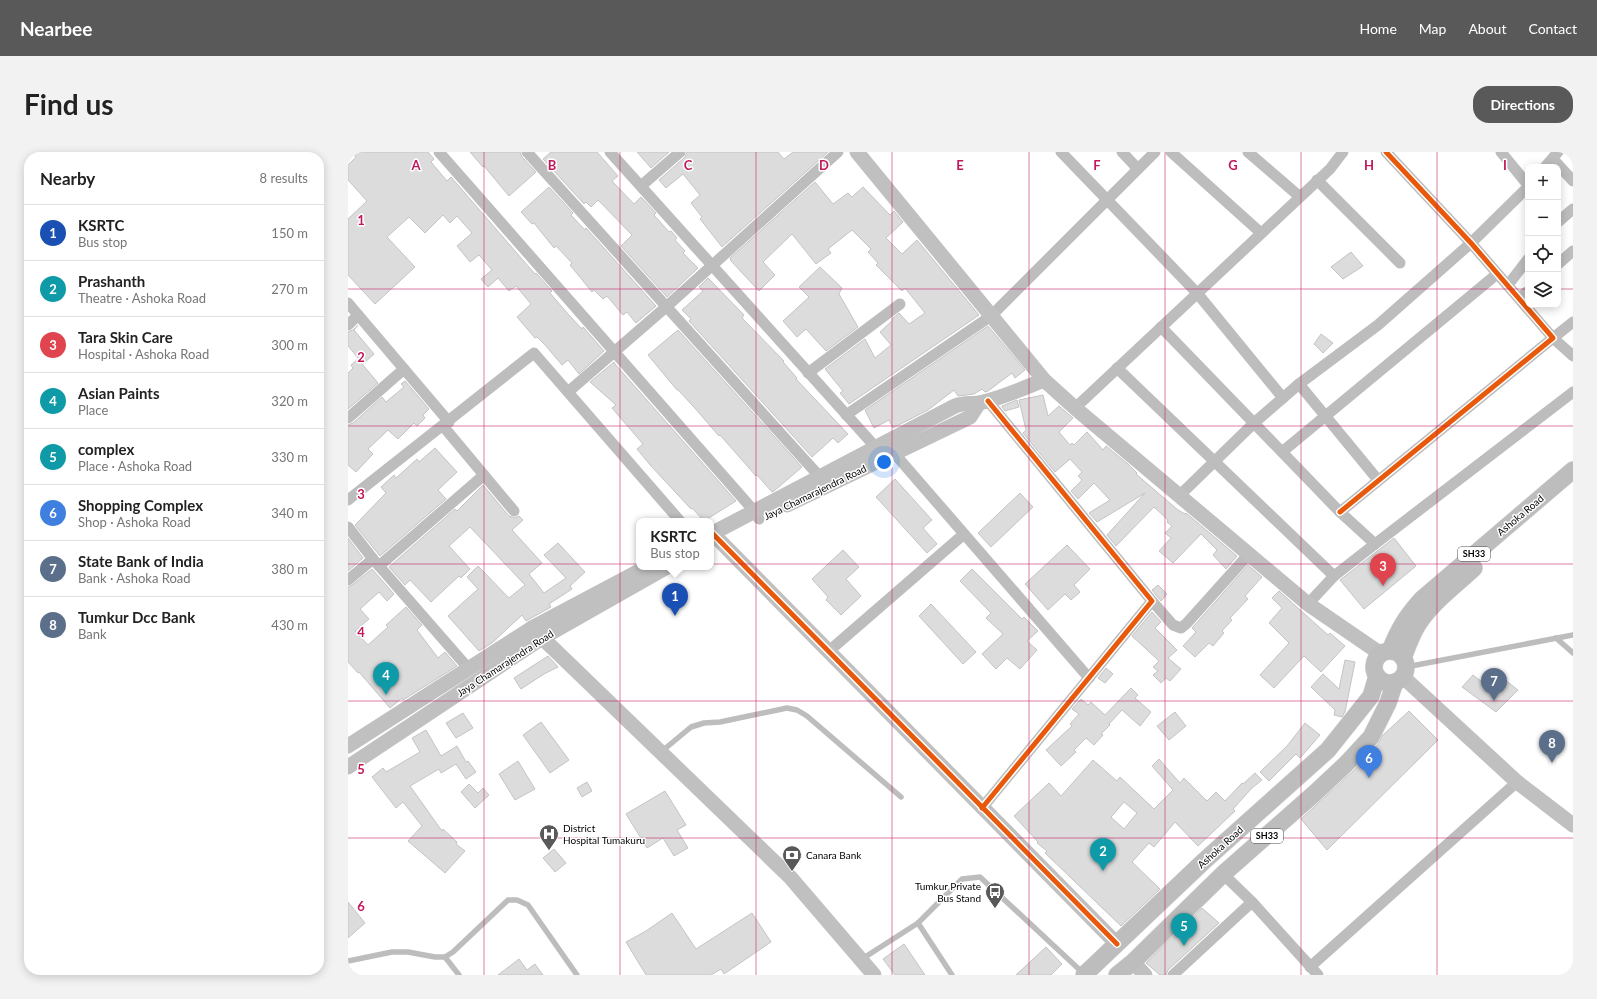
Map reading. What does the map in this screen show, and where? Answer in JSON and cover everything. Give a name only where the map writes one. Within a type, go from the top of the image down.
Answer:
[{"type":"main road","points":[[857,152],[1044,380],[1075,408],[1308,604],[1396,665],[1517,782],[1573,825]]},
{"type":"main road","name":"Jaya Chamarajendra Road","points":[[714,536],[885,453],[955,406],[963,403],[983,402],[1044,380]]},
{"type":"main road","name":"Jaya Chamarajendra Road","points":[[757,515],[820,477],[885,453]]},
{"type":"main road","name":"Ashoka Road","points":[[1117,975],[1133,962],[1223,874],[1346,764],[1371,737],[1382,718],[1396,665],[1398,630],[1407,616],[1422,599],[1573,470]]},
{"type":"main road","name":"Ashoka Road","points":[[1084,975],[1204,861],[1328,750],[1371,696],[1377,676],[1387,682],[1416,628],[1434,605],[1501,544],[1573,483]]},
{"type":"main road","points":[[714,538],[829,652],[1117,944]]},
{"type":"main road","name":"Jaya Chamarajendra Road","points":[[348,767],[537,633],[641,570]]},
{"type":"main road","name":"Jaya Chamarajendra Road","points":[[348,746],[469,669],[661,570]]},
{"type":"main road","points":[[537,633],[790,877],[874,975]]},
{"type":"main road","points":[[1133,962],[1145,975]]},
{"type":"street","points":[[438,152],[757,515]]},
{"type":"street","points":[[527,152],[820,477]]},
{"type":"street","points":[[610,152],[846,415],[964,534],[1089,678]]},
{"type":"street","points":[[641,186],[680,152]]},
{"type":"street","points":[[568,392],[666,307],[838,152]]},
{"type":"street","points":[[1061,152],[1197,293],[1283,398]]},
{"type":"street","points":[[1122,152],[1138,169]]},
{"type":"street","points":[[846,415],[991,316],[1155,152]]},
{"type":"street","points":[[1171,152],[1262,233]]},
{"type":"street","points":[[1248,152],[1300,197]]},
{"type":"street","points":[[1075,408],[1330,169],[1343,152]]},
{"type":"street","points":[[1386,152],[1508,285],[1553,338],[1573,356]]},
{"type":"street","points":[[1501,152],[1525,182]]},
{"type":"street","points":[[1552,159],[1573,181]]},
{"type":"street","points":[[1317,180],[1400,263]]},
{"type":"street","points":[[1179,496],[1254,423],[1299,384],[1378,325],[1471,244],[1525,189]]},
{"type":"street","points":[[1561,219],[1573,209]]},
{"type":"street","points":[[1561,261],[1573,251]]},
{"type":"street","points":[[1508,285],[1525,263]]},
{"type":"street","points":[[1282,452],[1498,274]]},
{"type":"street","points":[[1519,298],[1525,293]]},
{"type":"street","points":[[348,303],[404,369],[484,475],[514,511]]},
{"type":"street","points":[[808,373],[900,304]]},
{"type":"street","points":[[348,325],[358,316]]},
{"type":"street","points":[[1340,512],[1573,322]]},
{"type":"street","points":[[1161,327],[1340,512],[1375,544]]},
{"type":"street","points":[[348,500],[446,424],[534,352],[677,518]]},
{"type":"street","points":[[1117,368],[1334,576]]},
{"type":"street","points":[[348,418],[404,369]]},
{"type":"street","points":[[1299,384],[1378,480]]},
{"type":"street","points":[[1308,604],[1334,576],[1573,392]]},
{"type":"street","points":[[983,402],[1173,625],[1181,628],[1188,623],[1249,554]]},
{"type":"street","points":[[348,580],[376,562],[484,475]]},
{"type":"street","points":[[348,527],[376,562],[469,669]]},
{"type":"street","points":[[829,652],[964,534]]},
{"type":"street","points":[[982,808],[1152,601]]},
{"type":"street","points":[[1223,874],[1252,902],[1314,971],[1517,782]]},
{"type":"street","points":[[1173,975],[1252,902]]},
{"type":"lane","points":[[1396,665],[1573,635]]},
{"type":"lane","points":[[1556,638],[1573,653]]},
{"type":"lane","points":[[661,752],[691,727],[787,708],[797,710],[807,716],[901,797]]},
{"type":"lane","points":[[861,959],[918,924],[962,879],[980,877],[1084,975]]},
{"type":"lane","points":[[348,961],[392,952],[408,952],[435,957],[445,957],[453,952],[508,900],[517,900],[528,905],[577,975]]},
{"type":"lane","points":[[918,924],[952,975]]},
{"type":"lane","points":[[445,957],[458,975]]},
{"type":"building","points":[[352,152],[428,152],[434,159],[431,162],[447,181],[451,177],[535,274],[536,273],[552,291],[550,293],[568,314],[582,329],[583,327],[604,351],[579,374],[568,360],[562,365],[546,346],[537,337],[535,338],[517,317],[531,304],[516,286],[509,291],[498,278],[488,287],[481,279],[492,270],[479,255],[470,262],[457,246],[472,233],[457,216],[450,223],[443,215],[425,233],[409,217],[387,237],[415,267],[375,304],[348,275],[348,219],[367,201],[348,180],[348,165],[356,157]]},
{"type":"building","points":[[470,152],[520,152],[522,157],[536,172],[509,196]]},
{"type":"building","points":[[551,152],[597,152],[618,176],[612,181],[634,204],[641,197],[656,213],[654,215],[669,232],[671,231],[677,238],[675,240],[685,251],[683,253],[698,268],[667,297],[621,246],[632,235],[598,200],[591,207],[586,202],[584,204],[543,159]]},
{"type":"building","points":[[637,152],[669,152],[651,168]]},
{"type":"building","points":[[687,152],[778,152],[784,159],[793,152],[828,152],[722,247],[700,219],[702,217],[691,203],[700,195],[683,174],[666,188],[659,180],[685,157]]},
{"type":"building","points":[[815,182],[833,204],[848,193],[852,197],[863,187],[890,215],[894,211],[903,222],[886,238],[902,254],[917,240],[979,315],[849,404],[840,393],[843,391],[825,369],[865,339],[875,358],[891,345],[880,332],[893,320],[892,319],[899,313],[909,324],[925,313],[905,288],[902,291],[876,265],[878,263],[868,252],[871,249],[852,230],[828,249],[831,253],[816,264],[792,234],[763,262],[775,275],[759,291],[731,261],[730,258]]},
{"type":"building","points":[[549,187],[573,213],[571,215],[585,230],[586,228],[656,306],[636,323],[627,312],[623,315],[607,296],[603,299],[594,290],[592,292],[570,265],[572,263],[556,246],[554,248],[534,223],[532,224],[521,212]]},
{"type":"building","points":[[1351,252],[1363,266],[1343,279],[1331,267]]},
{"type":"building","points":[[820,267],[842,288],[839,294],[858,327],[826,351],[806,329],[797,337],[783,321],[809,297],[799,287]]},
{"type":"building","points":[[708,278],[744,315],[742,318],[784,361],[783,362],[797,378],[796,379],[848,434],[838,443],[833,438],[812,457],[689,321],[691,319],[682,310],[703,291],[699,287]]},
{"type":"building","points":[[358,325],[354,330],[374,354],[363,364],[348,346],[348,332],[353,330]]},
{"type":"building","points":[[988,326],[1025,370],[1015,378],[1012,373],[985,392],[982,389],[974,394],[958,396],[954,390],[928,410],[893,428],[889,420],[874,428],[865,410]]},
{"type":"building","points":[[678,330],[802,467],[774,491],[772,492],[757,475],[756,476],[720,435],[719,436],[677,390],[648,355]]},
{"type":"building","points":[[1321,334],[1333,343],[1323,353],[1314,344]]},
{"type":"building","points":[[358,359],[378,383],[348,409],[348,373],[353,368],[351,365]]},
{"type":"building","points":[[614,362],[736,501],[709,518],[701,518],[692,508],[691,509],[637,449],[643,444],[612,408],[616,405],[590,382]]},
{"type":"building","points":[[405,381],[429,409],[423,415],[425,418],[417,426],[414,423],[398,439],[388,430],[368,449],[373,454],[356,472],[348,465],[348,425],[353,423],[382,397],[386,402],[404,387],[401,384]]},
{"type":"building","points":[[1043,395],[1048,416],[1059,406],[1073,418],[1059,432],[1070,445],[1072,443],[1074,445],[1087,432],[1103,450],[1106,446],[1178,510],[1185,514],[1186,513],[1237,556],[1226,569],[1213,555],[1217,550],[1201,534],[1173,563],[1159,551],[1171,538],[1165,533],[1172,526],[1167,522],[1168,520],[1154,507],[1116,546],[1107,535],[1145,493],[1097,522],[1089,513],[1110,500],[1094,483],[1078,499],[1071,491],[1082,480],[1078,476],[1082,472],[1070,459],[1055,472],[1023,433],[1026,430],[1019,400]]},
{"type":"building","points":[[1017,400],[1019,407],[1005,411],[1002,407],[1002,406]]},
{"type":"building","points":[[435,448],[457,472],[438,490],[446,499],[380,556],[355,525],[386,493],[381,487],[394,475],[396,478],[417,459],[419,462]]},
{"type":"building","points":[[895,479],[932,520],[923,528],[937,544],[927,553],[876,497]]},
{"type":"building","points":[[483,485],[509,516],[515,518],[519,516],[523,520],[512,530],[542,563],[529,574],[544,593],[566,578],[544,555],[558,543],[585,572],[570,586],[572,589],[549,604],[551,607],[526,621],[522,615],[492,643],[479,651],[448,616],[478,589],[467,577],[478,566],[509,598],[525,585],[470,527],[449,546],[470,569],[461,578],[459,576],[431,602],[410,580],[405,585],[389,567],[455,509],[457,511]]},
{"type":"building","points":[[1020,493],[1033,507],[991,547],[978,533]]},
{"type":"building","points":[[348,538],[363,558],[348,571]]},
{"type":"building","points":[[1394,538],[1416,566],[1364,609],[1340,580]]},
{"type":"building","points":[[1067,545],[1090,569],[1074,585],[1080,592],[1071,600],[1065,594],[1048,610],[1025,584]]},
{"type":"building","points":[[843,550],[859,567],[846,579],[861,596],[841,615],[826,600],[828,597],[812,579]]},
{"type":"building","points":[[1248,565],[1262,577],[1245,596],[1248,599],[1230,618],[1232,620],[1222,631],[1224,633],[1213,646],[1209,643],[1195,657],[1183,646],[1196,632],[1192,628]]},
{"type":"building","points":[[372,569],[394,594],[387,601],[379,592],[360,609],[369,619],[355,631],[368,645],[388,627],[386,625],[406,607],[422,625],[417,630],[438,658],[445,652],[457,666],[403,700],[402,698],[390,708],[359,672],[358,673],[348,662],[348,587]]},
{"type":"building","points":[[972,569],[1022,619],[1024,617],[1038,631],[1027,641],[1037,650],[1020,669],[1007,658],[996,669],[982,654],[1003,634],[986,618],[991,613],[960,581]]},
{"type":"building","points":[[1158,585],[1167,594],[1161,601],[1152,590]]},
{"type":"building","points":[[1279,591],[1328,635],[1330,633],[1345,646],[1321,672],[1304,656],[1274,688],[1260,675],[1289,643],[1269,623],[1282,608],[1272,598]]},
{"type":"building","points":[[931,604],[976,652],[963,664],[919,616]]},
{"type":"building","points":[[1152,612],[1161,622],[1155,628],[1177,650],[1168,658],[1181,669],[1170,681],[1166,678],[1161,683],[1153,675],[1158,671],[1153,667],[1159,661],[1132,636]]},
{"type":"building","points":[[548,656],[558,667],[521,689],[514,678]]},
{"type":"building","points":[[1345,660],[1355,662],[1345,712],[1342,717],[1334,715],[1335,710],[1311,687],[1323,674],[1339,689]]},
{"type":"building","points":[[1106,668],[1113,674],[1105,683],[1098,678]]},
{"type":"building","points":[[1491,669],[1518,690],[1496,712],[1462,687],[1473,675],[1482,682]]},
{"type":"building","points":[[1131,688],[1138,695],[1135,698],[1151,712],[1140,726],[1122,710],[1101,734],[1103,735],[1094,745],[1086,738],[1074,750],[1076,752],[1061,766],[1046,750],[1072,726],[1070,724],[1079,714],[1072,709],[1081,699],[1088,705],[1091,702],[1105,715]]},
{"type":"building","points":[[1409,711],[1438,740],[1327,850],[1301,819],[1353,771],[1378,744],[1382,736]]},
{"type":"building","points":[[1175,712],[1186,726],[1169,740],[1157,726]]},
{"type":"building","points":[[463,713],[473,728],[456,738],[446,723]]},
{"type":"building","points":[[541,722],[569,760],[550,773],[523,735]]},
{"type":"building","points":[[1305,723],[1320,735],[1300,758],[1296,754],[1269,781],[1260,772],[1287,746]]},
{"type":"building","points":[[426,730],[441,756],[457,746],[466,762],[468,761],[476,772],[466,779],[456,764],[441,773],[439,769],[410,786],[442,831],[443,829],[457,842],[456,844],[465,851],[445,873],[408,841],[422,826],[403,802],[396,808],[372,777],[383,768],[386,772],[420,752],[412,738]]},
{"type":"building","points":[[1159,759],[1180,783],[1184,778],[1207,801],[1216,792],[1225,801],[1242,783],[1243,784],[1255,773],[1262,780],[1252,788],[1233,809],[1235,811],[1198,846],[1175,822],[1154,847],[1149,843],[1132,862],[1160,889],[1121,926],[1045,853],[1047,851],[1037,843],[1038,842],[1014,816],[1049,783],[1061,796],[1093,760],[1117,781],[1120,777],[1154,809],[1173,790],[1152,766]],"holes":[[[1124,802],[1137,813],[1124,829],[1111,817]]]},
{"type":"building","points":[[518,761],[535,789],[515,800],[499,774]]},
{"type":"building","points":[[587,782],[592,791],[582,797],[577,788]]},
{"type":"building","points":[[469,784],[478,793],[483,788],[489,795],[475,808],[461,792]]},
{"type":"building","points":[[665,791],[686,825],[677,830],[688,848],[674,856],[663,838],[647,848],[626,814]]},
{"type":"building","points":[[554,849],[566,863],[555,872],[543,858]]},
{"type":"building","points":[[348,902],[365,923],[348,938]]},
{"type":"building","points":[[1202,908],[1219,923],[1168,970],[1166,975],[1160,975],[1146,963]]},
{"type":"building","points":[[672,913],[696,949],[752,913],[771,942],[724,974],[721,969],[711,975],[646,975],[626,942],[646,931]]},
{"type":"building","points":[[904,944],[925,975],[895,975],[883,959]]},
{"type":"building","points":[[1046,947],[1062,964],[1051,975],[1016,975]]},
{"type":"building","points":[[519,959],[527,970],[535,964],[543,975],[498,975]]},
{"type":"cycle path","points":[[1340,512],[1553,338],[1471,243],[1386,152]]},
{"type":"cycle path","points":[[982,808],[1152,601],[988,401]]},
{"type":"cycle path","points":[[714,535],[1117,944]]},
{"type":"place","name":"Tara Skin Care","points":[[1383,586]]},
{"type":"place","name":"KSRTC","points":[[675,616]]},
{"type":"place","name":"Asian Paints","points":[[386,695]]},
{"type":"place","name":"State Bank of India","points":[[1494,701]]},
{"type":"place","name":"Tumkur Dcc Bank","points":[[1552,763]]},
{"type":"place","name":"Shopping Complex","points":[[1369,778]]},
{"type":"place","name":"District Hospital Tumakuru","points":[[549,851]]},
{"type":"place","name":"Prashanth","points":[[1103,871]]},
{"type":"place","name":"Canara Bank","points":[[792,872]]},
{"type":"place","name":"Tumkur Private Bus Stand","points":[[995,909]]},
{"type":"place","name":"complex","points":[[1184,946]]}]
